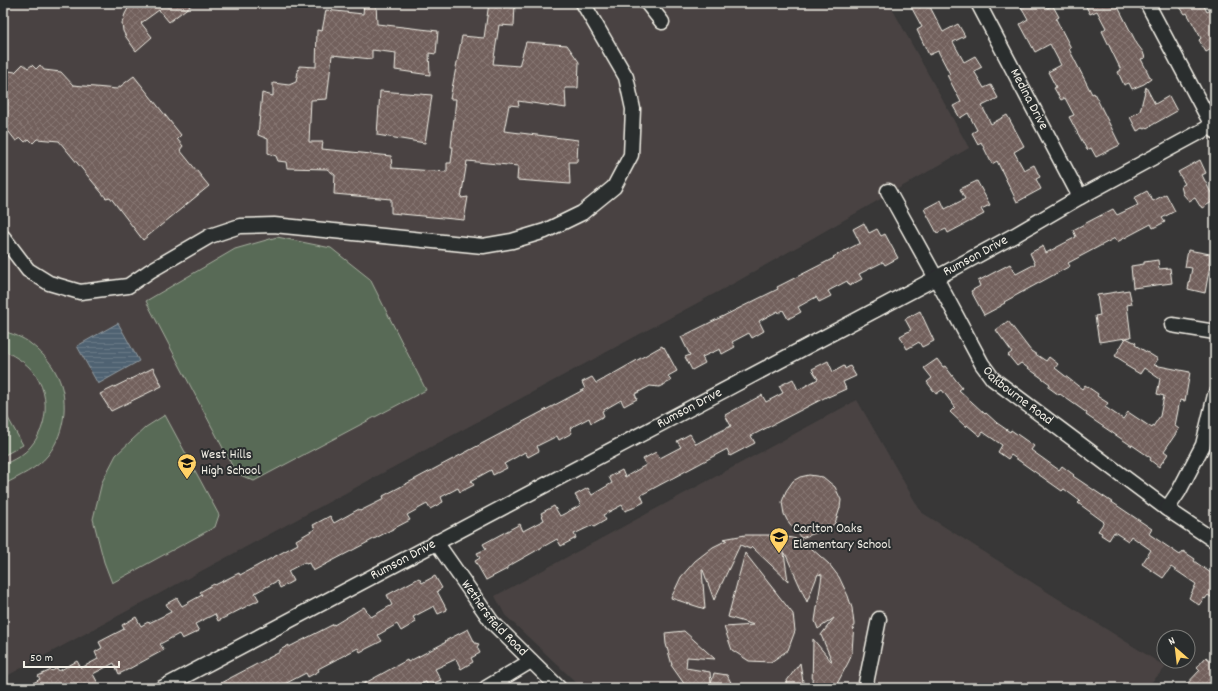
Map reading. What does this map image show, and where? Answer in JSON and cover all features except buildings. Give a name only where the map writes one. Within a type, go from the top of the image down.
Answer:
[{"type":"street","points":[[3,237],[28,270],[49,283],[80,292],[128,286],[150,271],[210,236],[240,226],[274,225],[483,246],[512,241],[545,231],[582,213],[614,187],[631,155],[633,109],[626,77],[583,3]]},
{"type":"street","points":[[647,3],[662,22]]},
{"type":"street","name":"Medina Drive","points":[[978,3],[1080,197]]},
{"type":"street","points":[[1147,3],[1214,127]]},
{"type":"street","name":"Rumson Drive","points":[[162,688],[936,278],[1015,235],[1080,197],[1214,127]]},
{"type":"street","name":"Oakbourne Road","points":[[888,191],[982,364],[993,379],[1167,509],[1215,541]]},
{"type":"street","points":[[1172,325],[1215,332]]},
{"type":"street","points":[[1167,509],[1179,492],[1203,445],[1215,395]]},
{"type":"street","name":"Wethersfield Road","points":[[436,542],[492,622],[559,688]]},
{"type":"street","points":[[865,688],[879,619]]},
{"type":"street","points":[[486,688],[531,661]]},
{"type":"shaded area","name":"West Hills High School","points":[[3,3],[889,3],[969,148],[738,281],[3,678]]},
{"type":"shaded area","name":"Carlton Oaks Elementary School","points":[[857,400],[921,512],[1156,661],[1156,669],[1164,669],[1146,688],[582,688],[505,615],[495,596]]},
{"type":"green space","points":[[277,237],[331,248],[370,279],[426,390],[254,481],[236,473],[146,301],[235,249]]},
{"type":"green space","points":[[3,331],[25,339],[48,360],[60,381],[63,391],[64,414],[59,436],[44,460],[3,485],[3,465],[22,455],[31,446],[38,435],[43,423],[45,399],[42,387],[28,366],[7,352],[3,351]]},
{"type":"green space","points":[[3,409],[23,445],[3,456]]},
{"type":"green space","points":[[165,415],[219,515],[215,527],[112,583],[104,562],[93,519],[102,482],[116,455],[146,427]]},
{"type":"water","points":[[118,323],[139,361],[98,384],[77,346]]},
{"type":"place","name":"West Hills High School","points":[[187,480]]},
{"type":"place","name":"Carlton Oaks Elementary School","points":[[779,554]]}]
